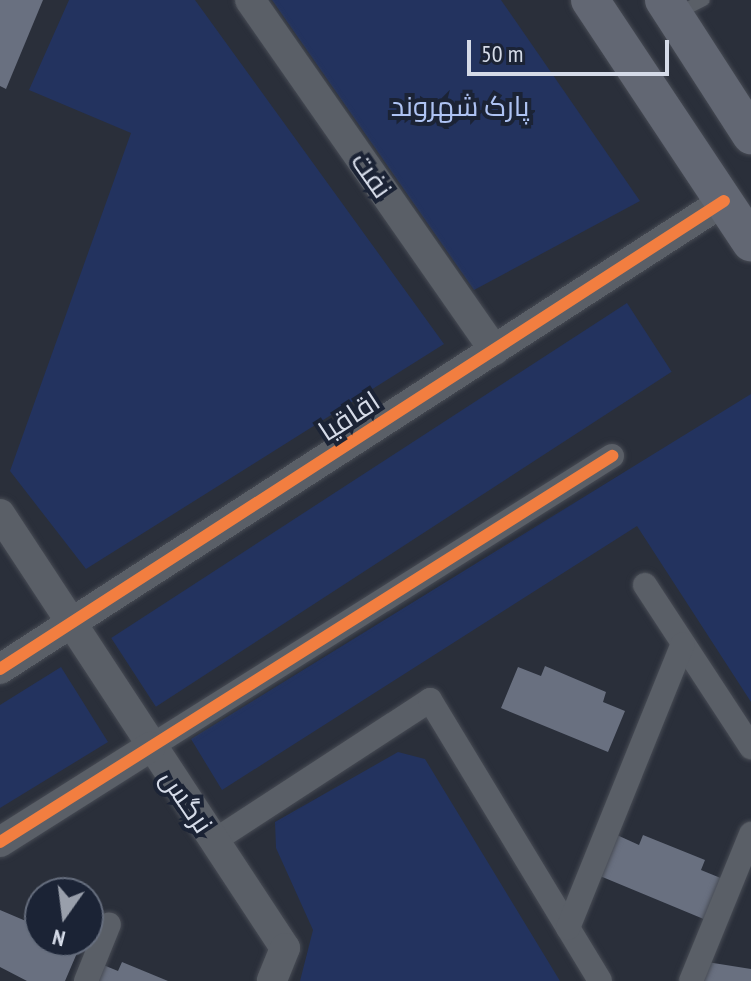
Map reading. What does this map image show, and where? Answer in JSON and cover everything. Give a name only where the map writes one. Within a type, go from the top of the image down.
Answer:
[{"type":"main road","points":[[590,0],[751,242]]},
{"type":"main road","points":[[680,5],[751,135]]},
{"type":"street","name":"نفت","points":[[250,0],[494,350]]},
{"type":"street","name":"اقاقیا","points":[[0,669],[724,201]]},
{"type":"street","points":[[0,842],[612,456]]},
{"type":"street","name":"نرگس","points":[[0,514],[150,747],[285,948],[272,981]]},
{"type":"street","points":[[645,585],[751,747]]},
{"type":"street","points":[[568,928],[683,644]]},
{"type":"street","points":[[214,841],[430,700],[600,981]]},
{"type":"street","points":[[691,981],[751,834]]},
{"type":"street","points":[[86,981],[109,924]]},
{"type":"green space","points":[[69,0],[195,0],[444,344],[86,569],[10,471],[131,133],[29,90]]},
{"type":"green space","name":"پارک شهروند","points":[[272,0],[501,0],[640,201],[474,290]]},
{"type":"green space","points":[[627,303],[672,372],[156,707],[111,638]]},
{"type":"green space","points":[[751,394],[751,702],[637,526],[222,790],[191,739]]},
{"type":"green space","points":[[61,667],[108,742],[0,808],[0,705]]},
{"type":"green space","points":[[398,752],[425,759],[560,981],[300,981],[313,930],[276,848],[275,822]]},
{"type":"building","points":[[0,0],[43,0],[6,89],[0,86]]},
{"type":"building","points":[[545,666],[606,692],[603,702],[625,711],[608,752],[501,708],[518,667],[541,676]]},
{"type":"building","points":[[617,835],[639,845],[643,835],[705,860],[701,870],[723,879],[706,920],[600,876]]},
{"type":"building","points":[[0,910],[24,920],[24,957],[75,957],[65,981],[27,981],[0,967]]},
{"type":"building","points":[[96,962],[118,971],[122,962],[168,981],[88,981]]},
{"type":"building","points":[[707,962],[751,969],[751,981],[699,981]]},
{"type":"cycle path","points":[[0,669],[724,201]]},
{"type":"cycle path","points":[[0,842],[612,456]]}]
